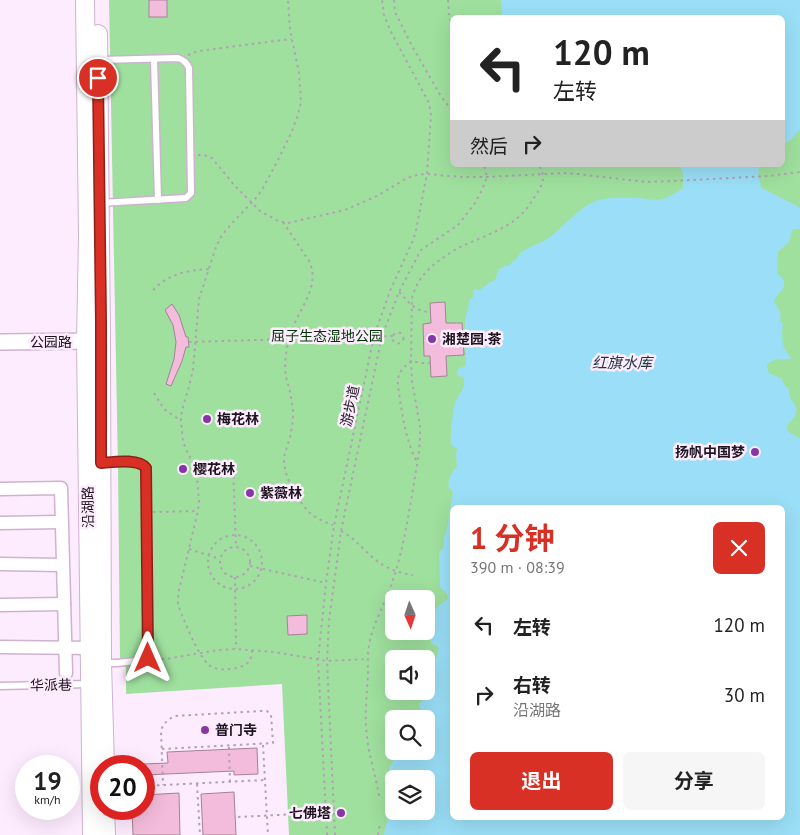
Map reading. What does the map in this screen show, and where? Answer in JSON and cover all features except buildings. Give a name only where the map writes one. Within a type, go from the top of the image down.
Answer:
[{"type":"main road","name":"沿湖路","points":[[86,0],[88,226],[101,463],[102,664],[96,684],[92,835]]},
{"type":"main road","name":"沿湖路","points":[[97,0],[100,203],[94,342],[90,648],[96,684],[103,755]]},
{"type":"main road","points":[[105,820],[106,835]]},
{"type":"street","name":"公园路","points":[[0,342],[94,342]]},
{"type":"street","points":[[0,489],[60,488],[66,673]]},
{"type":"street","points":[[0,523],[61,522]]},
{"type":"street","points":[[0,564],[62,565]]},
{"type":"street","points":[[0,605],[64,604]]},
{"type":"street","points":[[0,647],[90,648]]},
{"type":"lane","points":[[98,60],[172,58],[183,60],[189,68],[191,155],[191,193],[189,196],[183,199],[100,203]]},
{"type":"lane","points":[[154,59],[158,200]]},
{"type":"lane","points":[[101,463],[132,462],[141,463],[146,468],[148,654],[148,658],[145,660],[102,664]]},
{"type":"lane","name":"华派巷","points":[[0,686],[96,684]]},
{"type":"path","points":[[252,650],[251,658],[244,666],[237,668],[213,668],[200,653],[178,605],[199,501],[197,478],[194,466],[183,442],[181,421],[182,410],[193,370],[199,299],[216,247],[222,235],[256,198],[270,176],[298,115],[301,102],[299,73],[288,18],[288,0]]},
{"type":"path","name":"游步道","points":[[327,835],[318,660],[334,526],[374,336],[390,291],[414,238],[427,174],[429,103],[390,30],[384,15],[382,0]]},
{"type":"path","points":[[394,0],[395,12],[412,46],[450,108]]},
{"type":"path","points":[[448,0],[450,20]]},
{"type":"path","points":[[183,60],[198,51],[292,39]]},
{"type":"path","points":[[191,155],[204,155],[212,158],[251,203],[271,218],[283,222],[295,222],[345,210],[377,196],[407,178],[427,174],[462,177],[578,174],[646,182],[672,182],[769,176],[800,172]]},
{"type":"path","points":[[334,835],[335,812],[327,661],[329,622],[341,531],[382,336],[399,292],[421,250],[458,225],[475,203],[487,177],[484,167]]},
{"type":"path","points":[[379,796],[366,735],[368,649],[376,622],[391,588],[406,533],[421,434],[412,381],[411,361],[411,304],[414,288],[422,276],[445,256],[515,220],[526,209],[542,186],[543,175],[540,167]]},
{"type":"path","points":[[283,222],[309,261],[313,275],[310,291],[293,326],[289,339],[286,379],[290,390],[293,412],[284,459],[286,476],[299,499],[311,513],[318,519],[334,526]]},
{"type":"path","points":[[153,290],[176,274],[209,269]]},
{"type":"path","points":[[399,292],[417,310],[429,312]]},
{"type":"path","points":[[189,342],[393,336],[400,333],[403,339],[397,343],[392,339],[393,336]]},
{"type":"path","points":[[411,361],[434,363]]},
{"type":"path","points":[[411,361],[399,374],[397,380],[410,447],[417,462]]},
{"type":"path","points":[[154,393],[164,409],[181,421]]},
{"type":"path","points":[[233,463],[236,547]]},
{"type":"path","points":[[146,512],[198,511]]},
{"type":"path","points":[[341,531],[349,535],[383,566],[396,572],[413,575]]},
{"type":"path","points":[[235,535],[249,538],[255,543],[262,555],[263,562],[260,575],[252,584],[235,590],[223,587],[214,579],[208,568],[209,555],[216,543],[222,538],[235,535]]},
{"type":"path","points":[[236,547],[247,552],[250,566],[244,574],[230,577],[223,572],[220,558],[225,550],[236,547]]},
{"type":"path","points":[[188,549],[220,558]]},
{"type":"path","points":[[250,566],[326,583]]},
{"type":"path","points":[[235,577],[236,649]]},
{"type":"path","points":[[145,660],[166,659],[236,649],[274,652],[327,661],[368,659]]},
{"type":"path","points":[[162,749],[273,743],[270,715],[262,711],[174,716],[169,719],[161,730],[163,785]]},
{"type":"path","points":[[263,744],[268,835]]},
{"type":"path","points":[[229,746],[230,782]]},
{"type":"path","points":[[155,785],[265,780]]},
{"type":"path","points":[[197,784],[200,835]]},
{"type":"path","points":[[238,817],[335,812]]},
{"type":"path","points":[[378,835],[380,824]]},
{"type":"green space","name":"屈子生态湿地公园","points":[[109,0],[800,0],[800,835],[289,835],[282,684],[126,694],[126,668],[120,658]]},
{"type":"water","points":[[501,0],[800,0],[800,130],[785,144],[785,15],[502,15]]},
{"type":"water","name":"红旗水库","points":[[680,167],[759,167],[762,188],[800,208],[800,229],[792,230],[789,242],[778,252],[777,274],[784,281],[784,287],[774,300],[780,312],[780,321],[783,324],[783,345],[791,359],[772,361],[767,365],[767,368],[769,373],[782,379],[785,386],[789,389],[796,413],[787,427],[788,431],[800,439],[800,835],[384,835],[387,820],[435,820],[435,770],[390,770],[389,768],[394,760],[435,760],[435,710],[421,710],[419,704],[423,700],[435,700],[435,660],[439,647],[431,643],[431,640],[435,640],[436,633],[435,612],[448,599],[447,594],[440,587],[439,552],[444,547],[450,510],[450,820],[785,820],[785,505],[451,505],[453,492],[449,488],[449,479],[457,466],[457,448],[451,444],[453,411],[464,385],[464,377],[457,374],[458,369],[466,366],[465,318],[469,300],[473,297],[474,289],[480,290],[495,280],[499,269],[509,266],[525,250],[547,239],[578,212],[598,200],[640,198],[654,200],[671,196],[683,188],[683,173]]},
{"type":"place","name":"湘楚园·茶","points":[[432,339]]},
{"type":"place","name":"梅花林","points":[[207,419]]},
{"type":"place","name":"扬帆中国梦","points":[[755,452]]},
{"type":"place","name":"樱花林","points":[[183,469]]},
{"type":"place","name":"紫薇林","points":[[250,493]]},
{"type":"place","name":"普门寺","points":[[205,730]]},
{"type":"place","name":"七佛塔","points":[[341,813]]},
{"type":"route","points":[[98,78],[101,463],[141,463],[146,468],[148,658]]}]
